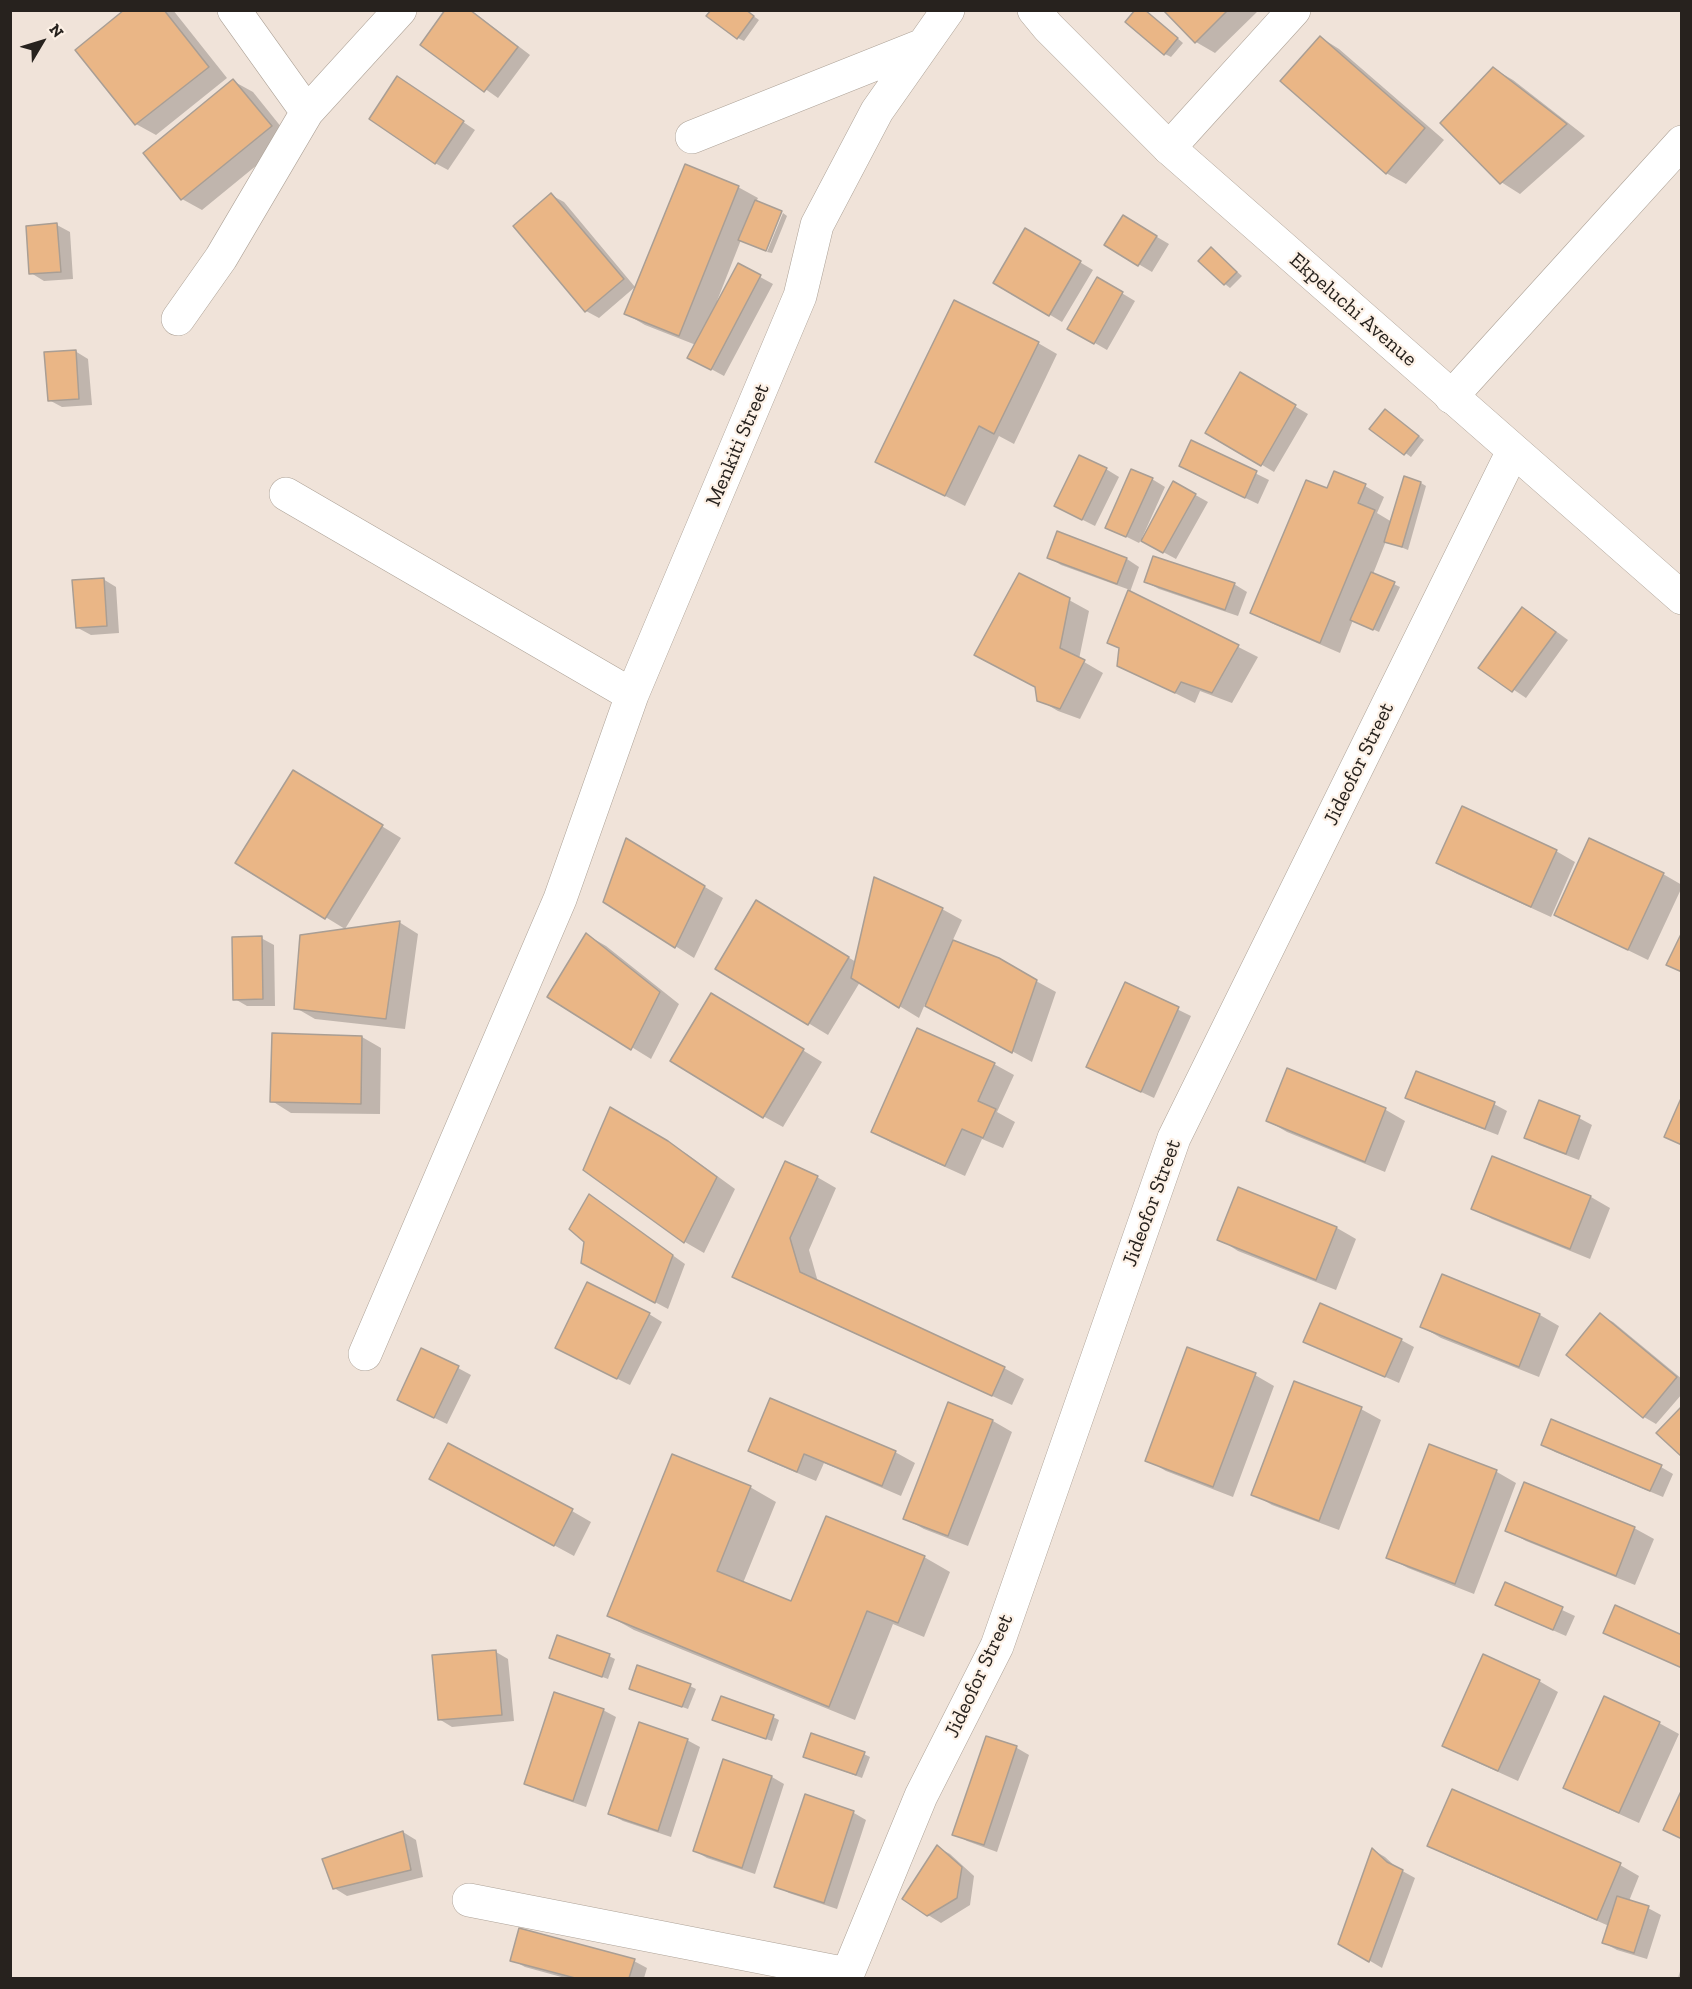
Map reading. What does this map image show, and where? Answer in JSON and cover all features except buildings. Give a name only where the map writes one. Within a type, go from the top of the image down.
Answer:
[{"type":"street","points":[[234,10],[307,112]]},
{"type":"street","points":[[178,319],[221,258],[307,112],[400,10]]},
{"type":"street","name":"Menkiti Street","points":[[365,1354],[560,898],[632,696],[800,297],[817,225],[877,111],[948,10]]},
{"type":"street","name":"Ekpeluchi Avenue","points":[[1034,10],[1048,27],[1169,148],[1682,598]]},
{"type":"street","points":[[1169,148],[1294,10]]},
{"type":"street","points":[[692,138],[923,45]]},
{"type":"street","points":[[1451,397],[1682,142]]},
{"type":"street","name":"Jideofor Street","points":[[846,1976],[921,1796],[997,1646],[1174,1138],[1513,451]]},
{"type":"street","points":[[286,494],[632,696]]},
{"type":"street","points":[[469,1900],[846,1976]]}]
